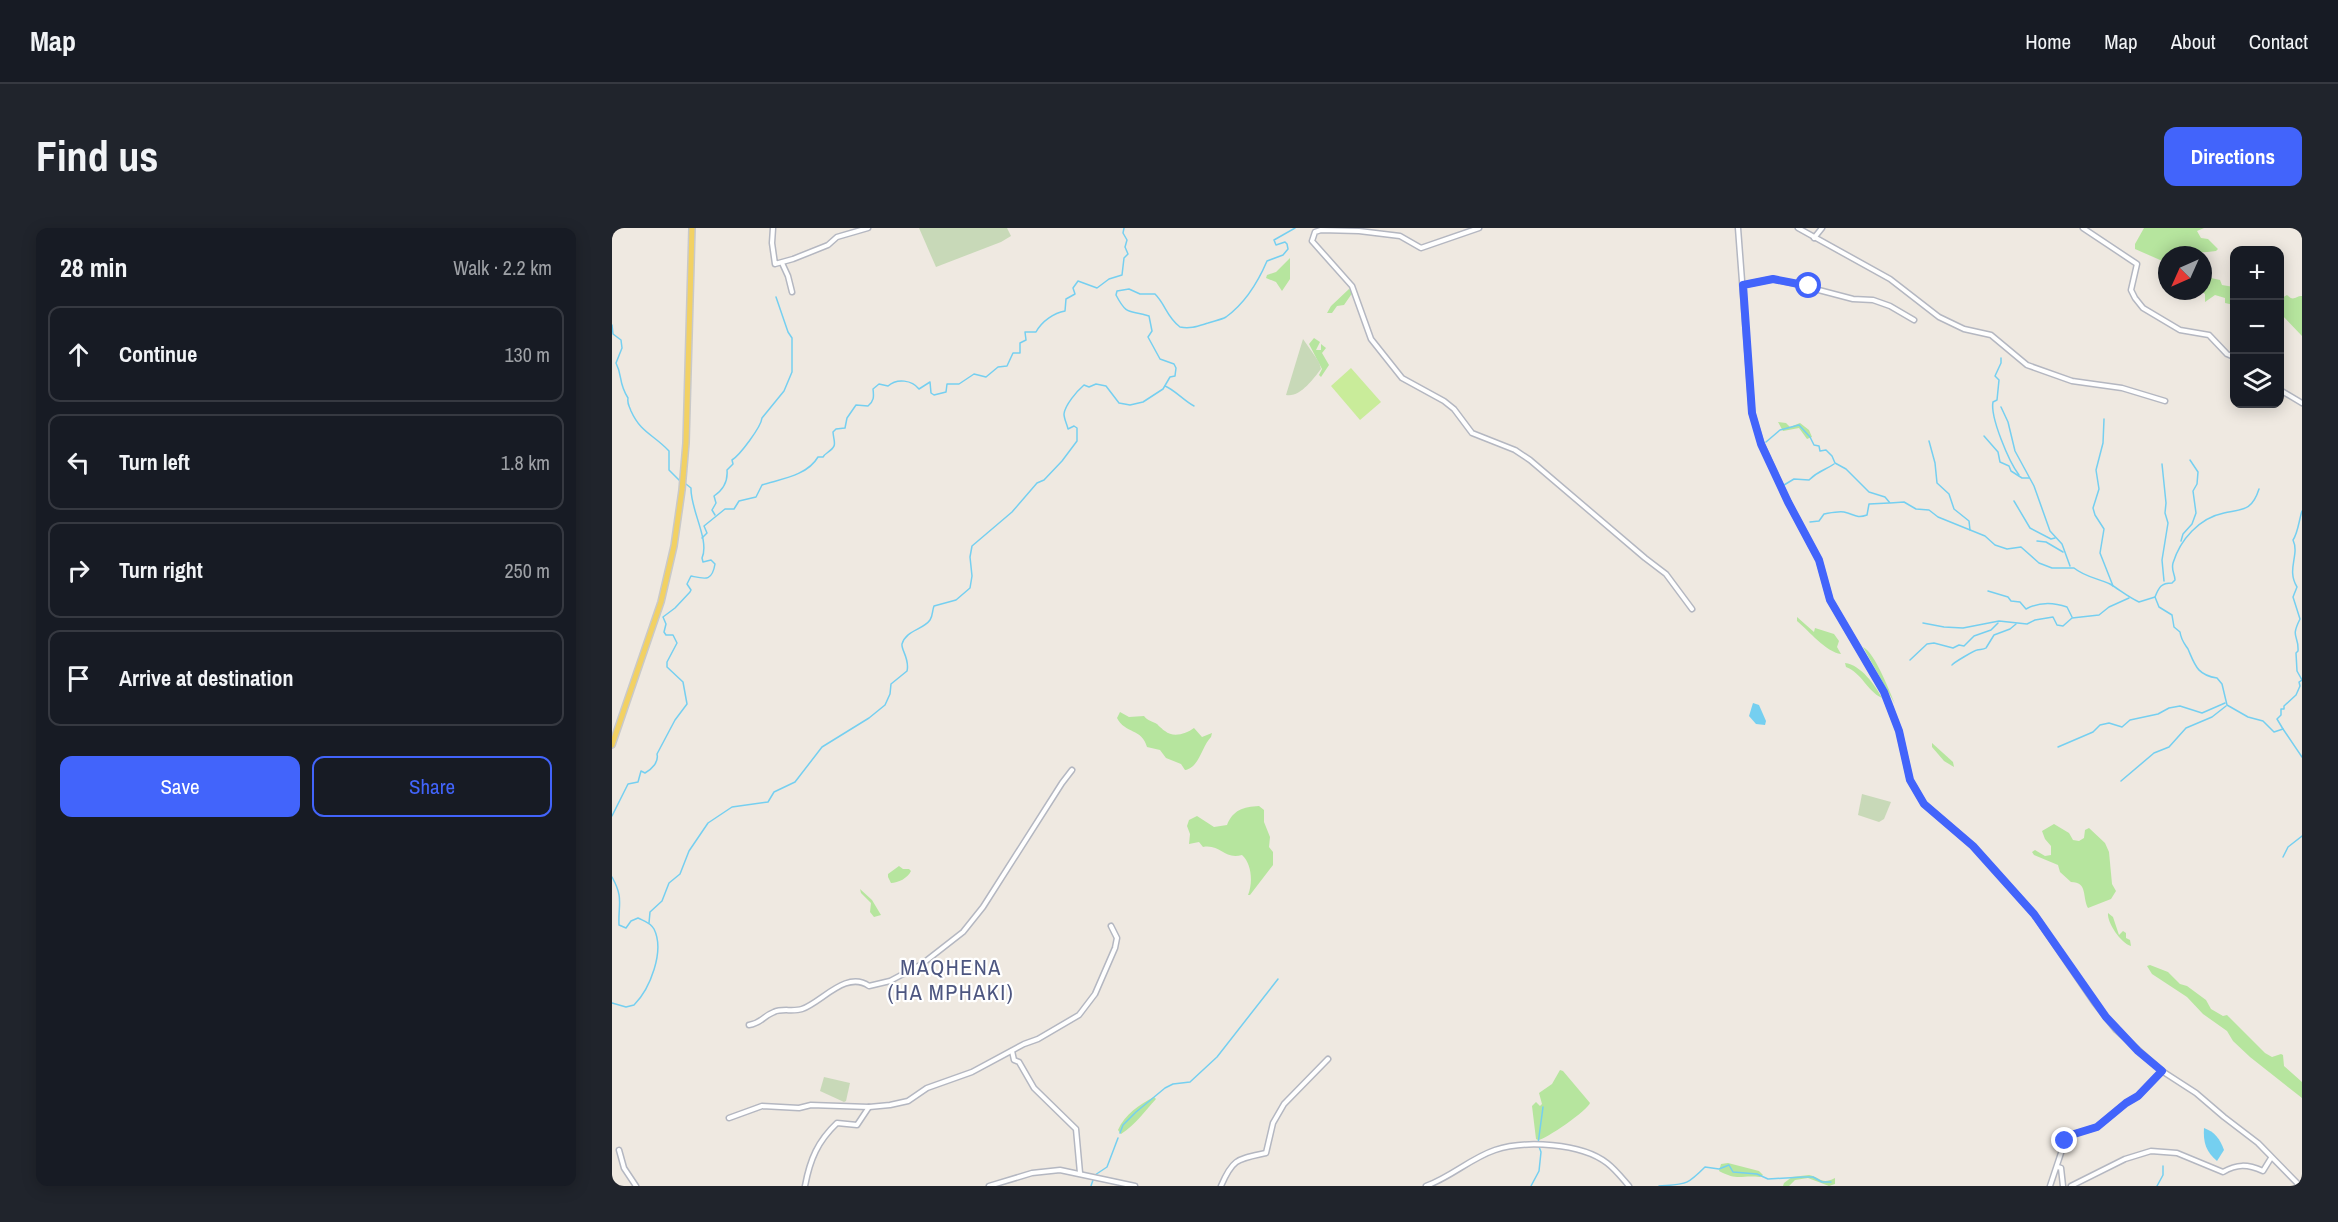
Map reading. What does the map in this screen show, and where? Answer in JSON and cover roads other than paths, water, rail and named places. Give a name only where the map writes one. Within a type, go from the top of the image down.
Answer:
[{"type":"main road","points":[[612,745],[661,602],[677,523],[686,443],[692,228]]},
{"type":"street","points":[[773,228],[772,243],[775,264],[828,245],[837,237],[868,228]]},
{"type":"street","points":[[1479,228],[1421,248],[1400,236],[1359,231],[1321,230],[1315,232],[1312,241],[1352,286],[1371,339],[1402,378],[1444,401],[1454,409],[1472,433],[1515,450],[1546,472],[1646,558],[1661,568],[1692,609]]},
{"type":"street","points":[[1738,228],[1755,428],[1788,502],[1819,560],[1830,600],[1884,692],[1899,731],[1910,780],[1924,804],[1973,846],[2034,914],[2111,1024],[2162,1071],[2196,1093],[2258,1143],[2300,1186]]},
{"type":"street","points":[[1798,228],[1890,279],[1940,317],[1964,329],[1991,335],[2027,366],[2072,381],[2122,388],[2165,401]]},
{"type":"street","points":[[1814,238],[1822,228]]},
{"type":"street","points":[[2083,228],[2138,264],[2131,290],[2143,308],[2180,330],[2210,335],[2230,355]]},
{"type":"street","points":[[782,263],[792,292]]},
{"type":"street","points":[[1743,285],[1773,279],[1853,298],[1873,300],[1890,306],[1914,320]]},
{"type":"street","points":[[2284,392],[2302,403]]},
{"type":"street","points":[[749,1025],[759,1023],[774,1011],[801,1009],[840,986],[859,981],[869,987],[890,981],[934,957],[963,932],[983,907],[1072,770]]},
{"type":"street","points":[[729,1118],[751,1109],[770,1105],[799,1108],[811,1105],[869,1107],[908,1101],[927,1088],[972,1072],[1038,1039],[1079,1015],[1089,1004],[1115,948],[1117,938],[1111,926]]},
{"type":"street","points":[[1012,1051],[1014,1060],[1019,1062],[1034,1088],[1076,1129],[1080,1173]]},
{"type":"street","points":[[1221,1186],[1228,1171],[1237,1160],[1250,1155],[1266,1153],[1273,1123],[1284,1104],[1328,1059]]},
{"type":"street","points":[[2050,1186],[2058,1167],[2061,1149],[2071,1135],[2097,1127],[2138,1096],[2162,1071]]},
{"type":"street","points":[[805,1186],[815,1148],[823,1142],[828,1132],[837,1123],[857,1125],[869,1107]]},
{"type":"street","points":[[1426,1186],[1447,1178],[1494,1150],[1538,1144],[1557,1146],[1602,1160],[1629,1186]]},
{"type":"street","points":[[619,1150],[624,1168],[636,1186]]},
{"type":"street","points":[[2071,1186],[2125,1159],[2151,1151],[2177,1153],[2223,1172],[2231,1166],[2243,1166],[2263,1171],[2271,1158]]},
{"type":"street","points":[[2058,1167],[2061,1168],[2063,1186]]},
{"type":"street","points":[[989,1186],[1044,1170],[1080,1173],[1135,1186]]},
{"type":"water","points":[[1753,703],[1759,705],[1766,721],[1765,725],[1756,724],[1749,716]]},
{"type":"water","points":[[2204,1128],[2217,1136],[2221,1142],[2224,1150],[2217,1161],[2206,1146]]},
{"type":"waterway","points":[[702,538],[707,533],[704,526],[725,509],[734,509],[739,501],[756,497],[762,485],[800,473],[818,457],[823,457],[834,446],[833,432],[836,429],[845,428],[847,418],[856,405],[868,406],[870,404],[873,399],[873,389],[879,384],[888,386],[904,381],[919,389],[930,382],[931,393],[934,395],[946,392],[947,384],[959,384],[974,374],[986,377],[998,367],[1007,366],[1013,353],[1020,353],[1020,343],[1026,340],[1025,332],[1036,332],[1049,318],[1065,311],[1066,299],[1075,294],[1073,288],[1078,281],[1097,288],[1109,279],[1122,275],[1124,258],[1128,254],[1125,247],[1127,240],[1123,233],[1124,228]]},
{"type":"waterway","points":[[649,923],[650,912],[662,901],[669,883],[680,874],[689,851],[708,823],[732,807],[768,802],[774,792],[795,782],[822,747],[869,718],[885,705],[891,684],[907,671],[902,646],[904,639],[930,620],[934,606],[956,600],[970,588],[972,546],[1012,512],[1037,483],[1044,480],[1062,461],[1077,441],[1077,428],[1074,426],[1068,429],[1064,414],[1069,402],[1078,391],[1084,385],[1106,386],[1119,403],[1130,405],[1143,402],[1163,389],[1170,377],[1175,376],[1174,364],[1160,359],[1148,337],[1152,331],[1149,316],[1127,310],[1116,295],[1117,291],[1129,289],[1140,294],[1155,294],[1180,327],[1194,327],[1222,319],[1233,312],[1245,299],[1267,261],[1283,255],[1288,249],[1285,242],[1276,245],[1274,240],[1295,228]]},
{"type":"waterway","points":[[715,515],[712,510],[716,503],[714,496],[724,485],[727,470],[733,464],[732,460],[750,440],[762,418],[784,391],[792,372],[792,338],[776,297]]},
{"type":"waterway","points":[[612,325],[613,334],[621,340],[622,348],[616,363],[631,411],[643,429],[669,451],[669,470],[679,480]]},
{"type":"waterway","points":[[2001,358],[1995,376],[1999,380],[1997,400],[1993,402],[1994,418],[2010,460],[2019,475]]},
{"type":"waterway","points":[[1165,386],[1194,406]]},
{"type":"waterway","points":[[2001,407],[2008,422],[2015,451],[2034,486],[2050,531],[2062,544],[2070,566]]},
{"type":"waterway","points":[[2104,419],[2103,443],[2096,470],[2099,489],[2093,508],[2104,529],[2100,553],[2113,586]]},
{"type":"waterway","points":[[1766,442],[1780,430],[1799,425],[1814,445],[1819,446],[1820,451],[1826,450],[1835,463],[1846,469],[1869,492],[1885,497],[1890,503],[1904,502],[1916,509],[1929,510],[1938,517],[1985,536],[1995,545],[2007,549],[2021,547],[2039,563],[2052,568],[2074,568],[2110,584],[2139,602],[2155,597],[2159,607],[2172,615],[2174,627],[2180,632],[2201,672],[2217,678],[2222,684],[2227,705],[2248,717],[2263,721],[2274,732],[2283,729],[2302,757]]},
{"type":"waterway","points":[[1984,436],[1998,452],[2000,462],[2009,466],[2011,471],[2022,478],[2029,478]]},
{"type":"waterway","points":[[1929,441],[1937,483],[1949,494],[1954,509],[1969,521],[1970,530]]},
{"type":"waterway","points":[[2181,541],[2196,513],[2193,491],[2197,484],[2198,472],[2190,460]]},
{"type":"waterway","points":[[1784,485],[1794,479],[1809,480],[1834,464]]},
{"type":"waterway","points":[[2162,464],[2165,513],[2168,523],[2162,560],[2164,581]]},
{"type":"waterway","points":[[612,816],[628,784],[638,782],[641,771],[645,773],[654,765],[657,754],[675,720],[687,704],[683,682],[667,667],[667,662],[677,643],[673,635],[666,635],[664,632],[666,624],[663,617],[690,592],[687,584],[691,576],[707,578],[712,574],[715,564],[711,560],[703,562],[704,542],[693,505],[691,488],[686,484]]},
{"type":"waterway","points":[[2155,597],[2161,586],[2175,580],[2172,568],[2176,554],[2192,531],[2215,516],[2246,508],[2253,501],[2259,489]]},
{"type":"waterway","points":[[2014,501],[2030,528],[2051,539],[2055,538]]},
{"type":"waterway","points":[[1810,522],[1819,521],[1824,514],[1837,512],[1863,516],[1867,515],[1869,504],[1889,503]]},
{"type":"waterway","points":[[2283,729],[2277,719],[2281,715],[2281,709],[2284,709],[2284,706],[2296,695],[2300,686],[2299,682],[2302,680],[2297,671],[2298,646],[2295,633],[2300,619],[2293,597],[2297,587],[2293,574],[2295,551],[2293,540],[2302,511]]},
{"type":"waterway","points":[[2037,541],[2046,542],[2063,552]]},
{"type":"waterway","points":[[1988,591],[2008,597],[2011,601],[2020,602],[2026,609],[2041,604],[2062,605],[2067,607],[2072,617]]},
{"type":"waterway","points":[[1923,623],[1963,628],[1999,621],[2027,624],[2053,617],[2057,625],[2063,626],[2072,618],[2099,615],[2109,607],[2129,598]]},
{"type":"waterway","points":[[1910,660],[1927,644],[1934,643],[1953,648],[1959,645],[1964,646],[1974,636],[1991,630],[1998,623]]},
{"type":"waterway","points":[[1952,665],[1972,652],[1986,648],[1994,635],[2016,624]]},
{"type":"waterway","points":[[2058,747],[2093,732],[2100,725],[2109,723],[2122,727],[2130,720],[2180,706],[2202,713],[2225,703]]},
{"type":"waterway","points":[[2121,781],[2154,753],[2169,747],[2186,728],[2212,717],[2226,706]]},
{"type":"waterway","points":[[2283,857],[2288,847],[2302,836]]},
{"type":"waterway","points":[[612,877],[619,896],[619,925],[626,928],[631,921],[638,918],[647,922],[654,929],[658,948],[654,969],[640,998],[634,1005],[626,1007],[612,1003]]},
{"type":"waterway","points":[[1120,1133],[1123,1125],[1165,1088],[1173,1084],[1190,1082],[1217,1057],[1278,979]]},
{"type":"waterway","points":[[1531,1186],[1539,1171],[1541,1152],[1538,1144],[1543,1107]]},
{"type":"waterway","points":[[1095,1175],[1107,1167],[1118,1138]]},
{"type":"waterway","points":[[1659,1186],[1685,1183],[1705,1167],[1719,1169],[1729,1165],[1733,1172],[1757,1174],[1768,1179],[1813,1177],[1822,1182],[1831,1182]]},
{"type":"waterway","points":[[2157,1186],[2163,1175],[2163,1166]]},
{"type":"waterway","points":[[1091,1186],[1093,1180]]},
{"type":"district","name":"MAQHENA (HA MPHAKI)","points":[[951,980]]}]
